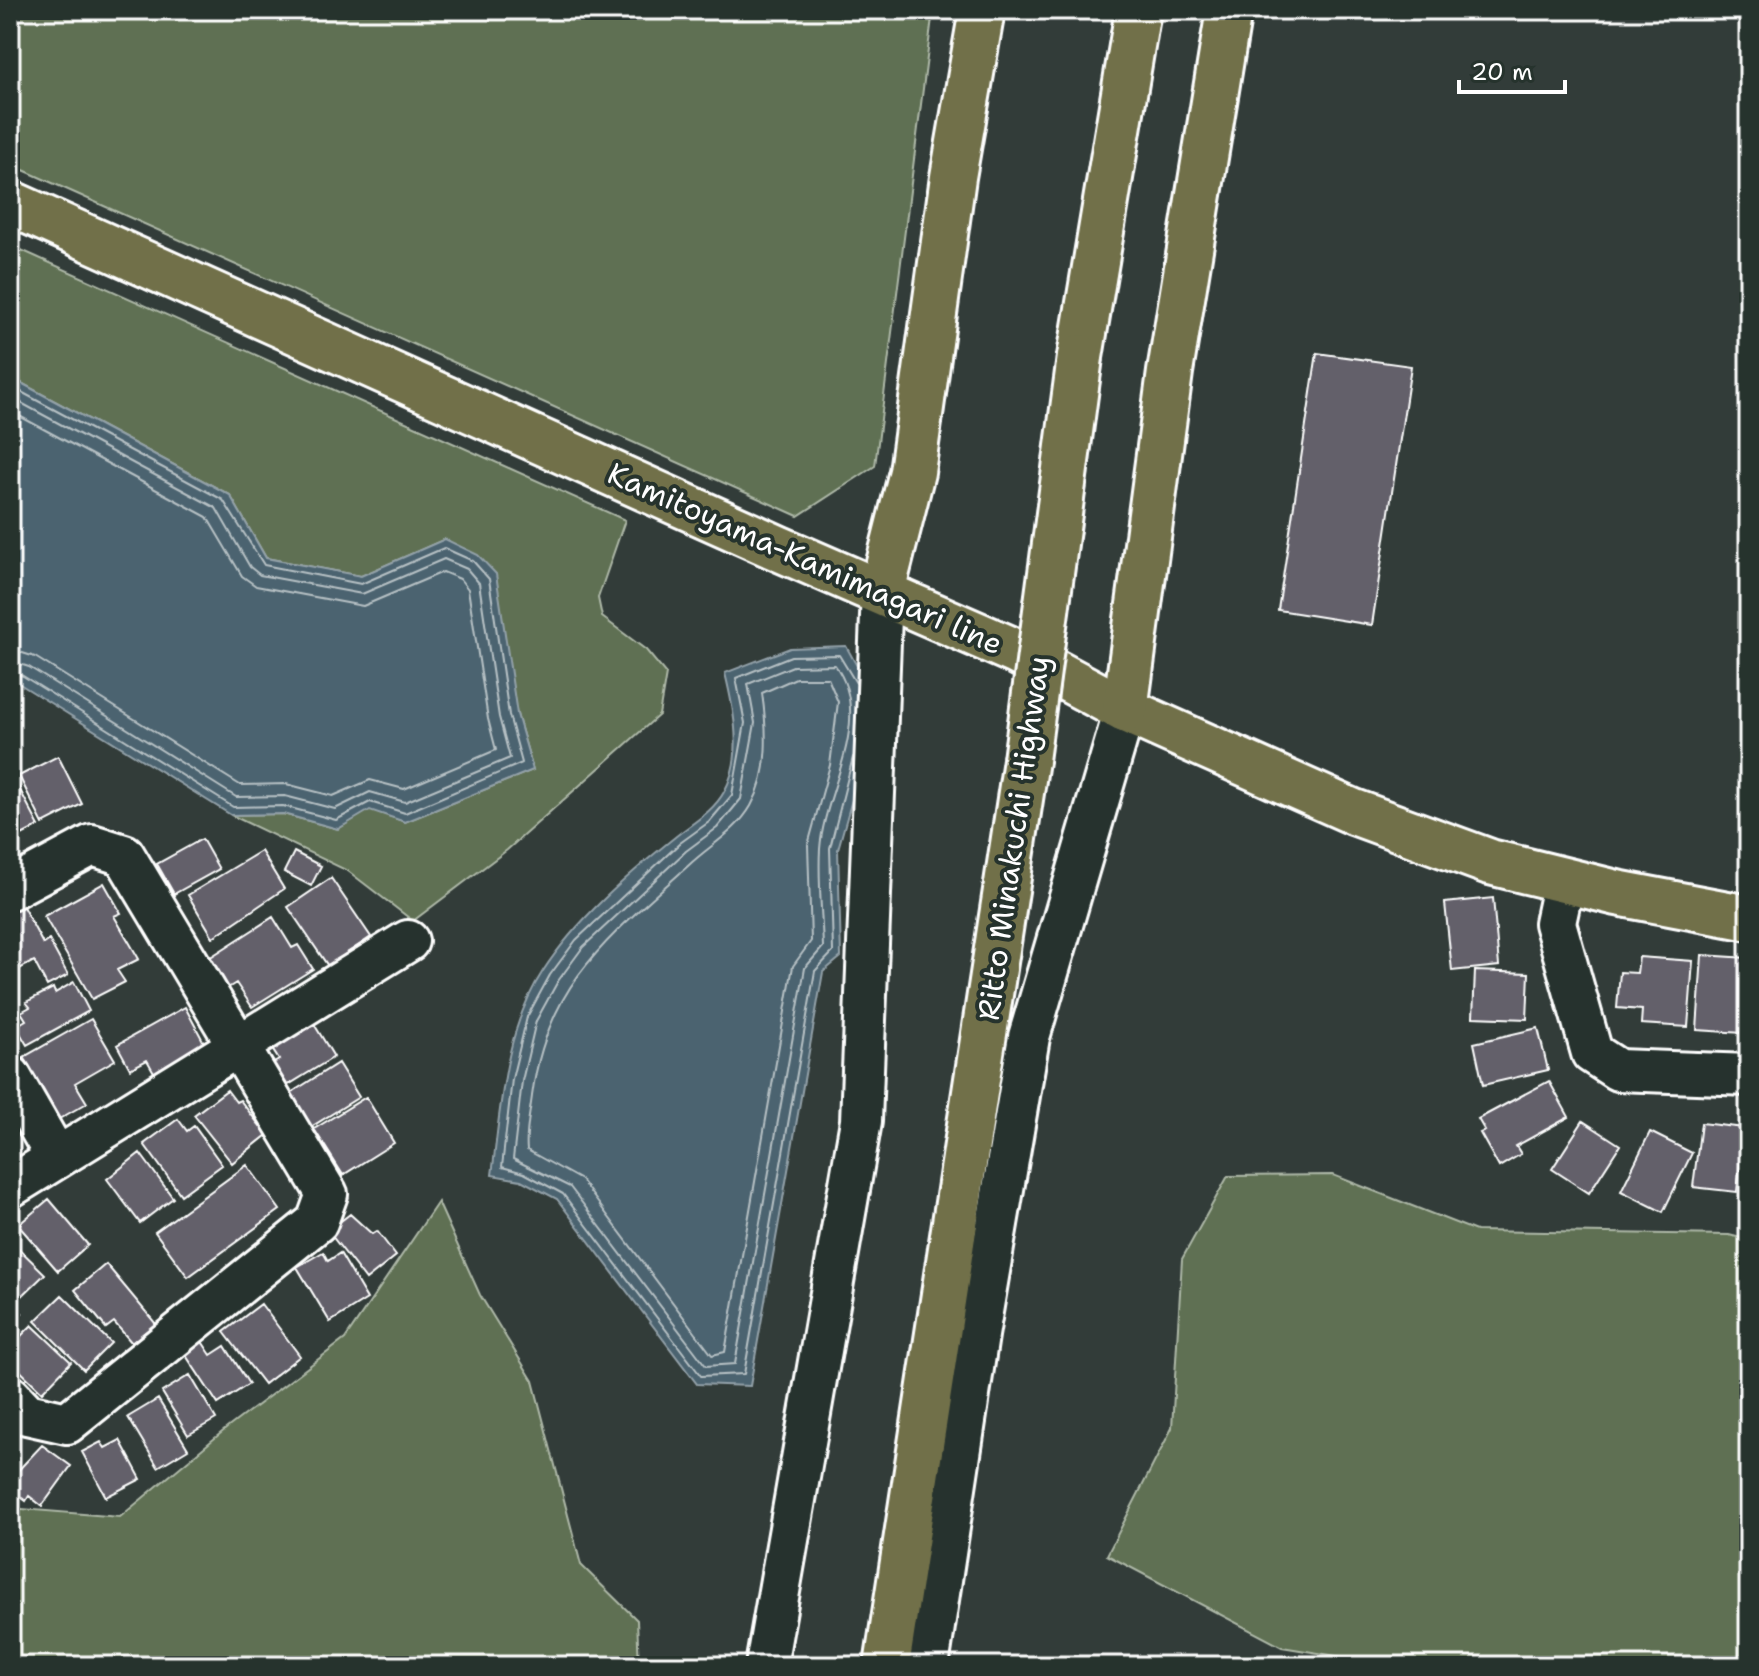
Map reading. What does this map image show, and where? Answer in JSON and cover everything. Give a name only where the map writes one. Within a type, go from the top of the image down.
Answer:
[{"type":"main road","points":[[882,591],[912,472],[953,177],[982,10]]},
{"type":"main road","name":"Ritto Minakuchi Highway","points":[[887,1666],[1026,760],[1080,357],[1138,10]]},
{"type":"main road","points":[[1125,710],[1170,372],[1229,10]]},
{"type":"main road","name":"Kamitoyama-Kamimagari line","points":[[10,203],[1017,652],[1125,710],[1354,812],[1490,862],[1564,881],[1749,918]]},
{"type":"street","points":[[766,1666],[861,1121],[882,591]]},
{"type":"street","points":[[928,1666],[978,1335],[1029,1037],[1125,710]]},
{"type":"street","points":[[10,889],[92,845],[124,855],[327,1194],[317,1222],[67,1423],[27,1414],[10,1396]]},
{"type":"street","points":[[1564,881],[1555,923],[1592,1053],[1618,1070],[1749,1075]]},
{"type":"street","points":[[10,1187],[240,1048],[408,941]]},
{"type":"street","points":[[10,1076],[57,1158]]},
{"type":"green space","points":[[10,10],[933,10],[875,466],[798,516],[10,164]]},
{"type":"green space","points":[[10,245],[625,520],[598,598],[602,617],[646,650],[666,674],[659,715],[507,850],[413,921],[348,871],[231,815],[283,814],[338,829],[370,809],[405,822],[533,770],[517,714],[445,539],[361,576],[266,558],[230,495],[10,377]]},
{"type":"green space","points":[[1333,1175],[1476,1231],[1729,1235],[1749,1240],[1749,1666],[1397,1666],[1282,1647],[1107,1555],[1172,1428],[1182,1259],[1228,1176]]},
{"type":"green space","points":[[438,1202],[480,1295],[533,1381],[581,1565],[637,1620],[639,1666],[10,1666],[10,1508],[120,1517],[227,1428],[345,1339]]},
{"type":"water","points":[[10,377],[230,495],[266,558],[361,576],[445,539],[478,555],[496,574],[517,714],[533,770],[405,822],[370,810],[338,829],[283,814],[231,815],[10,678]]},
{"type":"water","points":[[846,646],[863,677],[860,771],[838,849],[841,957],[823,972],[750,1386],[697,1384],[557,1199],[521,1180],[492,1175],[506,1069],[530,994],[556,952],[604,899],[657,851],[708,811],[724,792],[734,763],[735,748],[734,717],[725,673],[790,648]]},
{"type":"building","points":[[1317,353],[1411,366],[1372,625],[1278,610]]},
{"type":"building","points":[[58,756],[82,804],[43,824],[19,776]]},
{"type":"building","points":[[10,771],[39,826],[10,841]]},
{"type":"building","points":[[202,839],[219,869],[174,894],[157,864]]},
{"type":"building","points":[[261,851],[284,889],[213,937],[188,895]]},
{"type":"building","points":[[294,852],[321,866],[311,886],[284,872]]},
{"type":"building","points":[[331,878],[371,937],[328,966],[288,907]]},
{"type":"building","points":[[104,883],[121,913],[114,916],[139,959],[117,970],[125,982],[92,999],[44,916]]},
{"type":"building","points":[[1493,898],[1499,966],[1452,971],[1445,903]]},
{"type":"building","points":[[20,901],[43,944],[49,940],[68,975],[47,986],[34,961],[10,974],[10,907]]},
{"type":"building","points":[[273,917],[292,948],[298,945],[313,969],[252,1007],[236,983],[228,988],[209,958]]},
{"type":"building","points":[[1702,955],[1748,958],[1743,1033],[1697,1030]]},
{"type":"building","points":[[1639,957],[1693,961],[1688,1027],[1641,1024],[1642,1010],[1617,1008],[1620,972],[1637,973]]},
{"type":"building","points":[[1475,971],[1529,973],[1527,1019],[1473,1017]]},
{"type":"building","points":[[74,982],[89,1011],[27,1045],[16,1026],[26,1020],[21,1012],[30,1007],[26,1002],[53,988],[55,993]]},
{"type":"building","points":[[185,1007],[207,1048],[156,1076],[147,1060],[130,1069],[117,1045]]},
{"type":"building","points":[[91,1019],[115,1060],[75,1083],[87,1103],[59,1119],[24,1057]]},
{"type":"building","points":[[314,1024],[334,1057],[285,1087],[272,1064],[279,1060],[272,1049]]},
{"type":"building","points":[[1538,1028],[1548,1070],[1483,1085],[1474,1043]]},
{"type":"building","points":[[338,1063],[359,1097],[306,1130],[286,1096]]},
{"type":"building","points":[[1549,1081],[1569,1117],[1516,1146],[1521,1154],[1499,1167],[1480,1133],[1485,1131],[1478,1119]]},
{"type":"building","points":[[227,1090],[236,1102],[240,1100],[267,1135],[232,1163],[194,1115]]},
{"type":"building","points":[[366,1097],[394,1143],[343,1175],[314,1129]]},
{"type":"building","points":[[178,1119],[187,1131],[194,1126],[222,1165],[181,1195],[144,1144]]},
{"type":"building","points":[[1583,1121],[1620,1145],[1589,1193],[1552,1169]]},
{"type":"building","points":[[1701,1123],[1744,1128],[1737,1192],[1693,1187]]},
{"type":"building","points":[[1650,1132],[1692,1153],[1663,1212],[1621,1191]]},
{"type":"building","points":[[140,1153],[173,1198],[140,1223],[107,1179]]},
{"type":"building","points":[[247,1165],[280,1210],[188,1277],[155,1232]]},
{"type":"building","points":[[49,1199],[88,1245],[58,1271],[18,1225]]},
{"type":"building","points":[[350,1214],[372,1234],[377,1231],[396,1256],[366,1280],[328,1231]]},
{"type":"building","points":[[10,1240],[45,1274],[18,1300],[10,1292]]},
{"type":"building","points":[[323,1252],[328,1261],[340,1253],[367,1299],[330,1322],[297,1267]]},
{"type":"building","points":[[106,1264],[156,1324],[132,1343],[114,1322],[106,1328],[75,1290]]},
{"type":"building","points":[[62,1295],[111,1343],[84,1370],[35,1321]]},
{"type":"building","points":[[10,1301],[22,1313],[10,1325]]},
{"type":"building","points":[[261,1304],[300,1356],[264,1384],[224,1332]]},
{"type":"building","points":[[32,1325],[71,1362],[42,1392],[10,1361],[10,1347]]},
{"type":"building","points":[[199,1337],[211,1355],[225,1346],[249,1384],[218,1404],[181,1348]]},
{"type":"building","points":[[190,1375],[216,1419],[188,1435],[162,1392]]},
{"type":"building","points":[[158,1399],[188,1449],[158,1467],[128,1417]]},
{"type":"building","points":[[120,1440],[141,1479],[106,1497],[82,1452],[101,1442],[105,1448]]},
{"type":"building","points":[[42,1445],[71,1466],[42,1506],[29,1496],[26,1501],[10,1489],[10,1479]]}]
